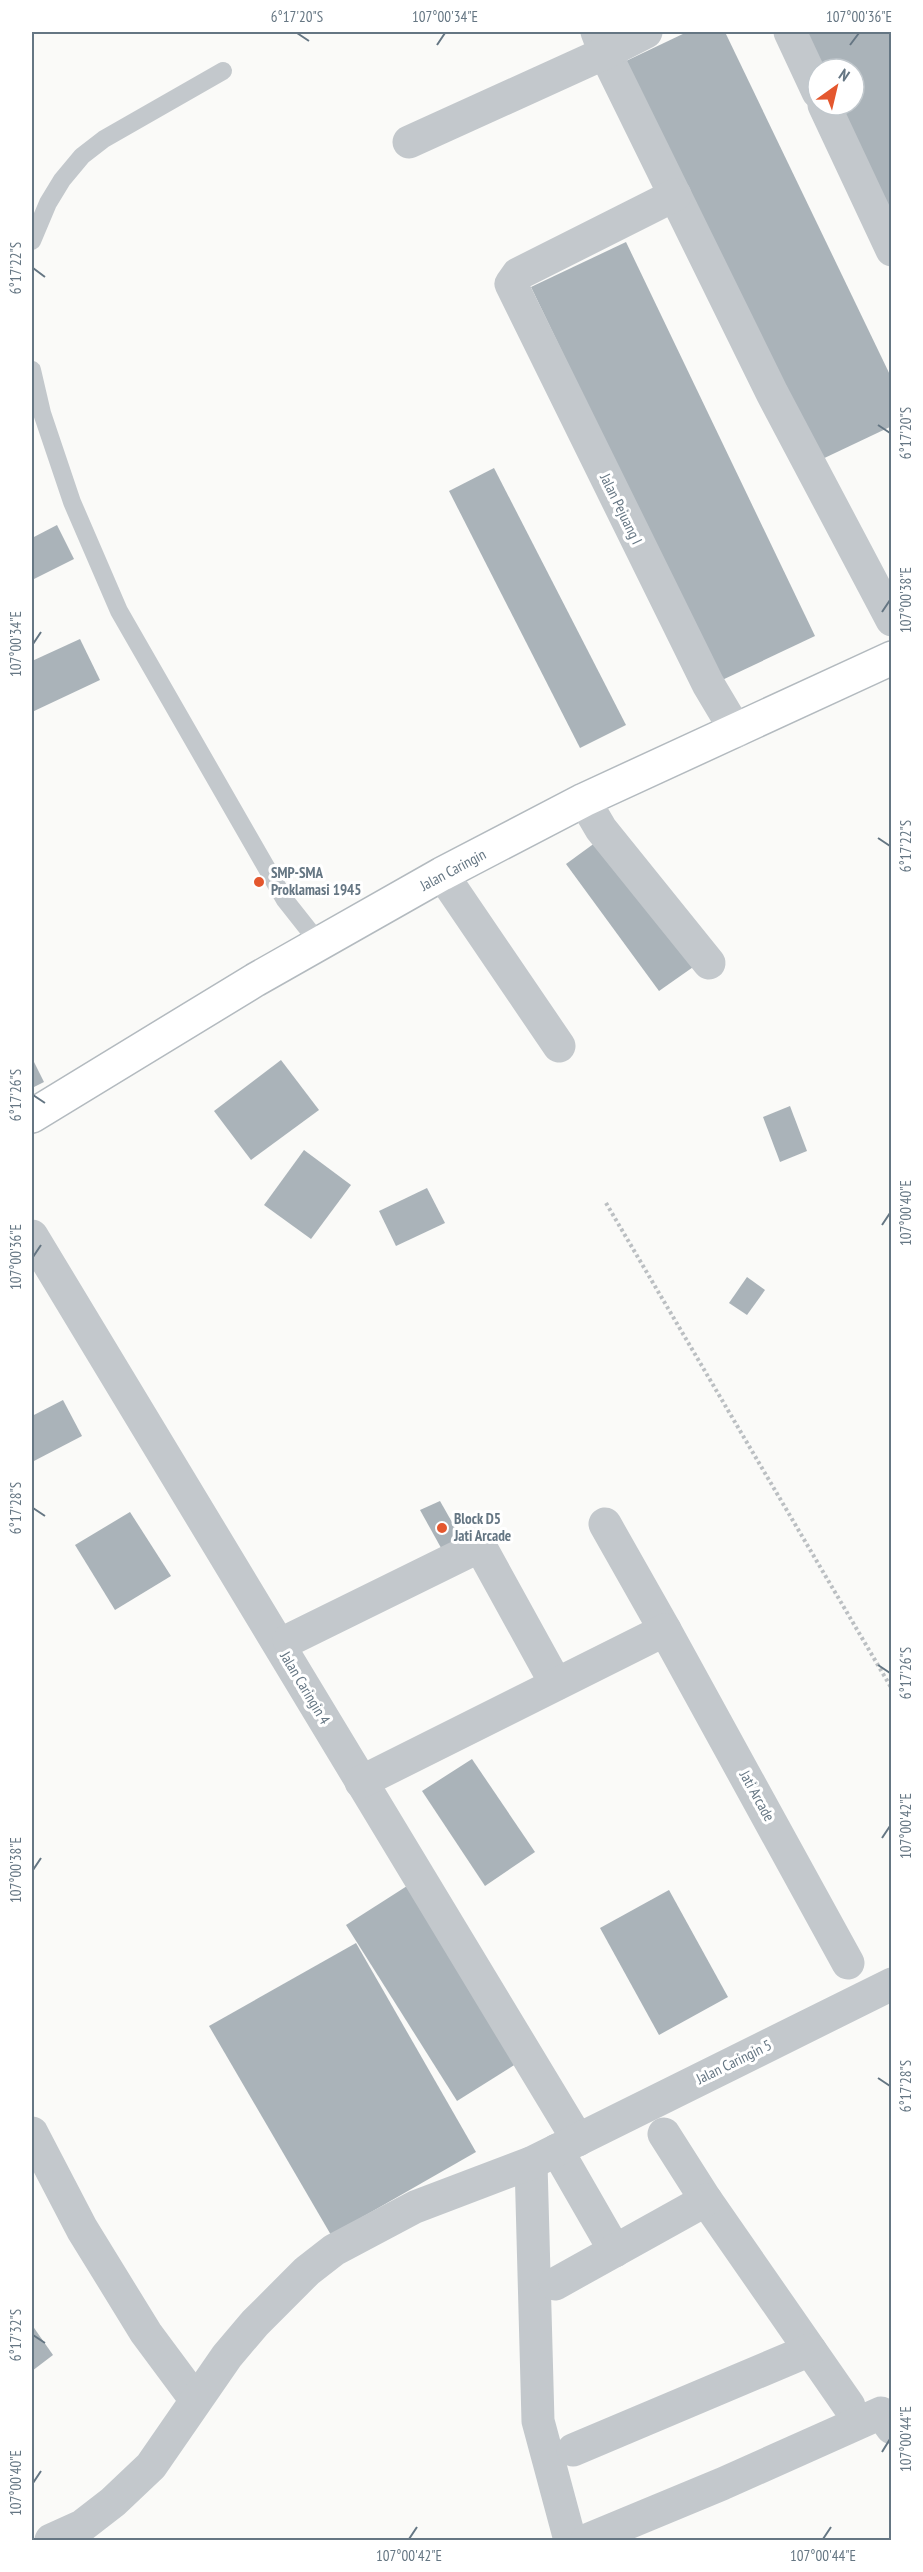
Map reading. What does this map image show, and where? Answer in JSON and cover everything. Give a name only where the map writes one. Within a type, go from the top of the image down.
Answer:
[{"type":"street","points":[[409,142],[601,42],[646,32]]},
{"type":"street","points":[[790,32],[806,66]]},
{"type":"street","points":[[601,42],[772,393],[891,620]]},
{"type":"street","points":[[830,117],[891,250]]},
{"type":"street","name":"Jalan Pejuang I","points":[[675,195],[518,274],[511,284],[708,684],[736,731]]},
{"type":"street","name":"Jalan Caringin","points":[[32,1116],[319,943],[442,874],[584,800],[891,657]]},
{"type":"street","points":[[584,800],[601,829],[709,963]]},
{"type":"street","points":[[442,874],[559,1046]]},
{"type":"street","name":"Jalan Caringin 4","points":[[32,1236],[361,1782],[555,2151],[615,2251]]},
{"type":"street","name":"Jati Arcade","points":[[605,1524],[848,1963]]},
{"type":"street","points":[[289,1640],[480,1546],[556,1684]]},
{"type":"street","points":[[361,1782],[665,1630]]},
{"type":"street","name":"Jalan Caringin 5","points":[[51,2541],[82,2526],[113,2502],[151,2466],[195,2399],[227,2356],[255,2323],[307,2271],[334,2250],[415,2207],[555,2151],[891,1984]]},
{"type":"street","points":[[32,2133],[82,2229],[146,2333],[195,2399]]},
{"type":"street","points":[[664,2134],[706,2200],[849,2406]]},
{"type":"street","points":[[555,2151],[538,2421],[570,2541]]},
{"type":"street","points":[[555,2284],[706,2200]]},
{"type":"street","points":[[573,2450],[810,2350]]},
{"type":"street","points":[[586,2541],[722,2484],[881,2412],[891,2428]]},
{"type":"lane","points":[[32,241],[48,203],[62,180],[82,156],[104,139],[223,71]]},
{"type":"lane","points":[[32,370],[42,413],[72,502],[119,611],[285,900],[319,943]]},
{"type":"path","points":[[606,1203],[891,1689]]},
{"type":"building","points":[[687,32],[725,32],[892,379],[892,426],[816,462],[624,62]]},
{"type":"building","points":[[797,32],[892,32],[892,229],[838,117],[866,117],[866,57],[811,57]]},
{"type":"building","points":[[626,242],[815,636],[720,681],[531,287]]},
{"type":"building","points":[[494,468],[626,725],[580,748],[449,491]]},
{"type":"building","points":[[57,525],[74,559],[32,580],[32,538]]},
{"type":"building","points":[[80,639],[100,680],[32,712],[32,661]]},
{"type":"building","points":[[603,837],[696,965],[659,991],[566,864]]},
{"type":"building","points":[[32,1058],[44,1082],[32,1088]]},
{"type":"building","points":[[281,1060],[319,1110],[251,1160],[214,1111]]},
{"type":"building","points":[[790,1106],[807,1151],[780,1162],[763,1117]]},
{"type":"building","points":[[304,1150],[351,1185],[311,1239],[264,1205]]},
{"type":"building","points":[[427,1188],[445,1223],[396,1246],[379,1211]]},
{"type":"building","points":[[747,1277],[765,1290],[747,1315],[729,1303]]},
{"type":"building","points":[[63,1400],[82,1436],[32,1462],[32,1416]]},
{"type":"building","name":"Block D5 Jati Arcade","points":[[440,1501],[465,1545],[445,1555],[420,1510]]},
{"type":"building","points":[[130,1512],[171,1576],[115,1610],[75,1545]]},
{"type":"building","points":[[472,1759],[535,1852],[485,1886],[422,1791]]},
{"type":"building","points":[[407,1886],[519,2062],[457,2101],[346,1925]]},
{"type":"building","points":[[669,1890],[728,1997],[659,2035],[600,1928]]},
{"type":"building","points":[[356,1943],[476,2152],[331,2235],[209,2026]]},
{"type":"building","points":[[32,2325],[53,2355],[32,2371]]},
{"type":"place","name":"SMP-SMA Proklamasi 1945","points":[[259,882]]},
{"type":"place","name":"Block D5 Jati Arcade","points":[[442,1528]]}]
